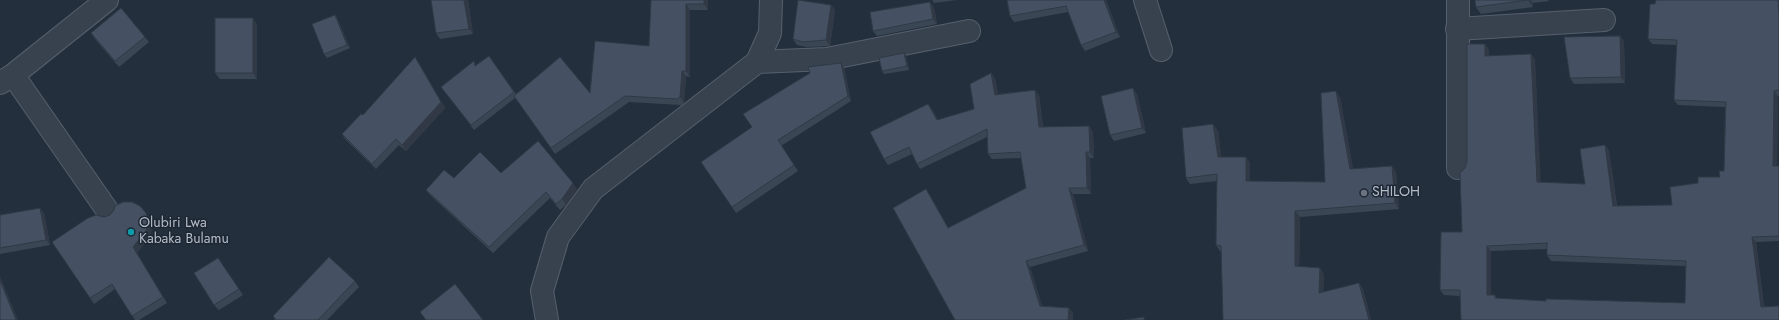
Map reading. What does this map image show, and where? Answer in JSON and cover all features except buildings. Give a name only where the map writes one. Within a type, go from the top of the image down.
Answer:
[{"type":"street","points":[[547,320],[542,291],[558,237],[593,189],[756,62],[770,32],[771,0]]},
{"type":"street","points":[[1145,0],[1161,50]]},
{"type":"street","points":[[1458,0],[1458,168]]},
{"type":"street","points":[[98,3],[6,79],[107,210]]},
{"type":"street","points":[[1457,29],[1604,20]]},
{"type":"street","points":[[756,62],[827,59],[969,30]]},
{"type":"place","name":"SHILOH","points":[[1364,193]]},
{"type":"place","name":"Olubiri Lwa Kabaka Bulamu","points":[[131,232]]}]
